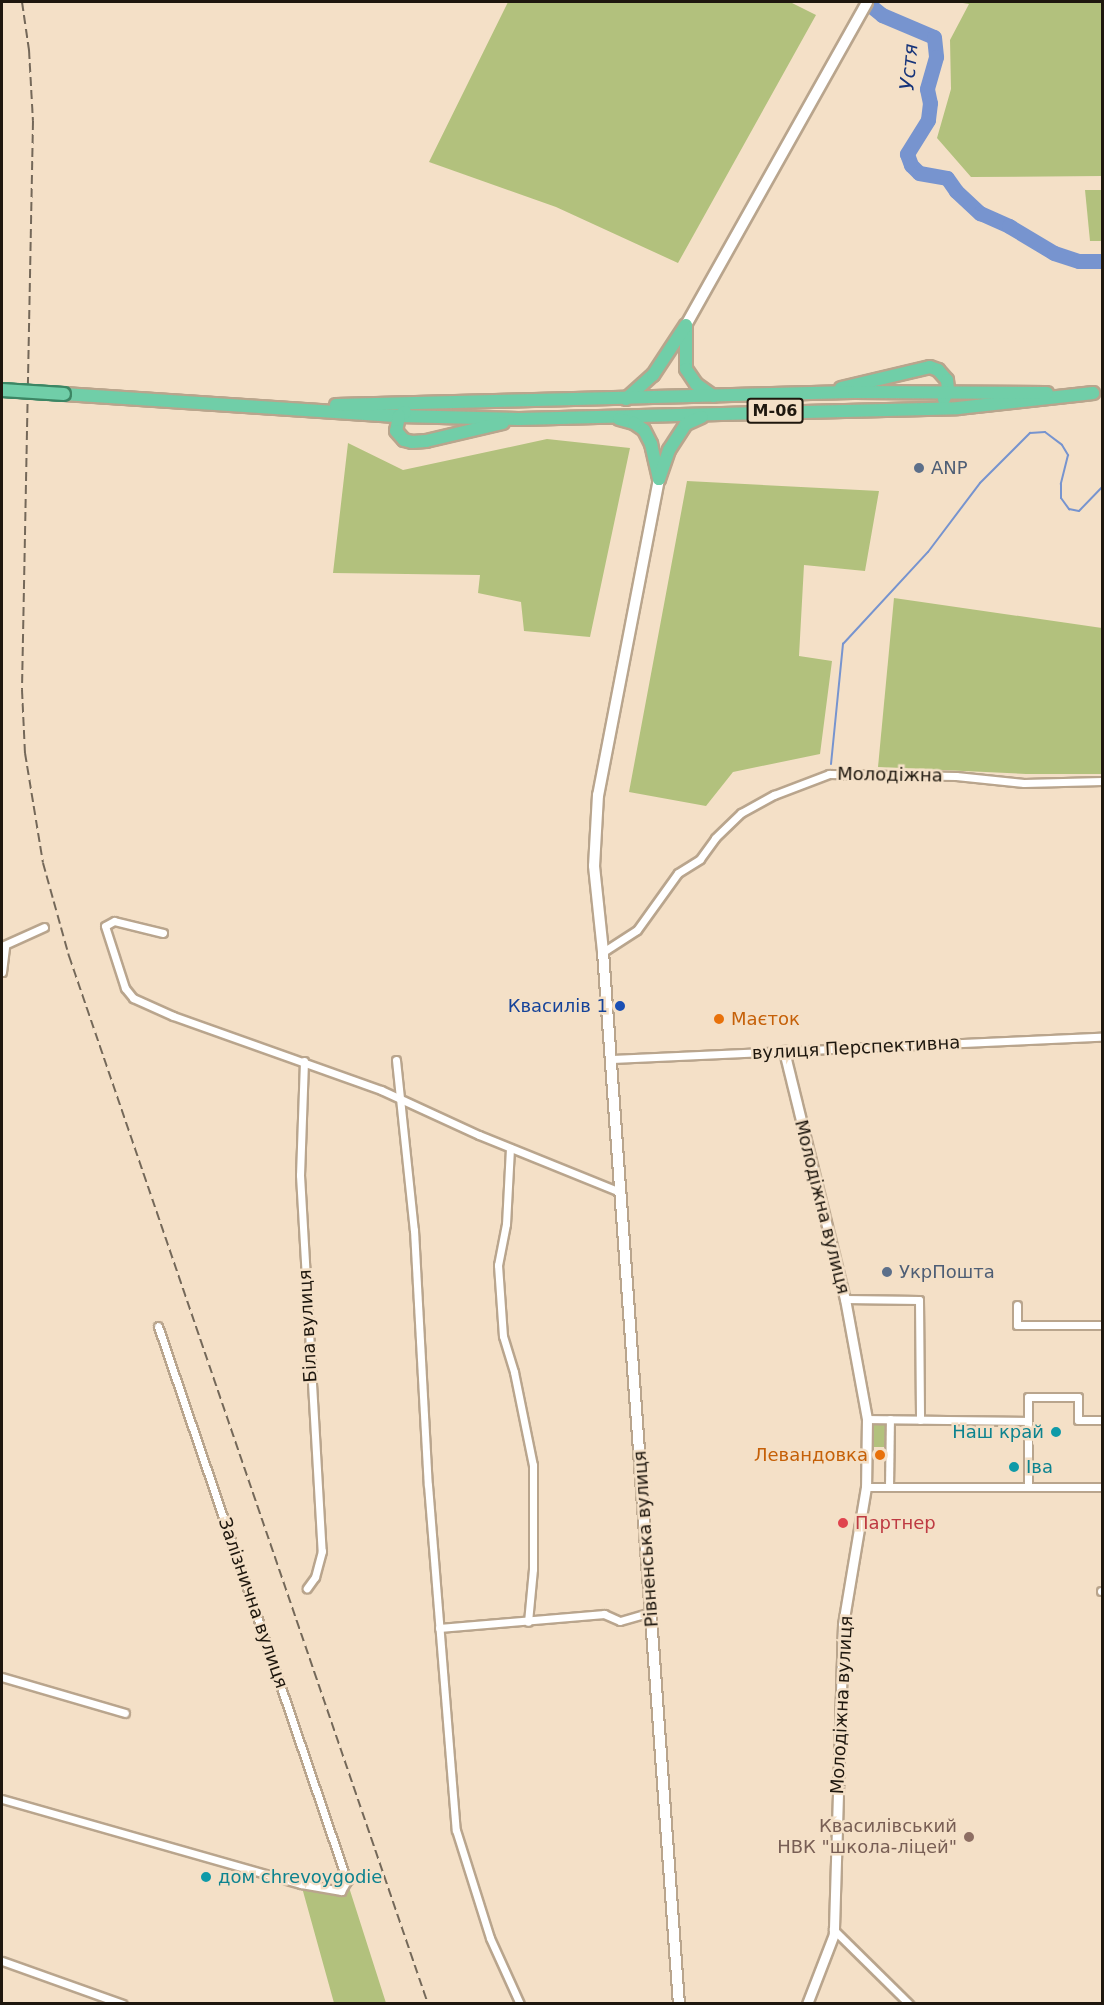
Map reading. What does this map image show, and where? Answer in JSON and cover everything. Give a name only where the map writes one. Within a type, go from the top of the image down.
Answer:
[{"type":"highway","points":[[686,325],[686,369],[696,384],[714,396]]},
{"type":"highway","points":[[626,399],[653,375],[686,325]]},
{"type":"highway","points":[[821,393],[925,367],[938,370],[947,380],[947,393],[940,408]]},
{"type":"highway","name":"М-06","points":[[2,390],[399,416],[519,419],[940,408],[1022,403],[1098,393]]},
{"type":"highway","name":"М-06","points":[[259,407],[821,393],[1098,393]]},
{"type":"highway","points":[[421,403],[399,416],[396,430],[404,440],[426,441],[519,419]]},
{"type":"highway","points":[[659,479],[674,440],[686,423],[695,418],[728,413]]},
{"type":"highway","points":[[609,416],[634,423],[644,430],[651,444],[659,479]]},
{"type":"main road","points":[[686,325],[867,2]]},
{"type":"main road","name":"Рівненська вулиця","points":[[659,479],[598,795],[594,866],[603,952],[679,2004]]},
{"type":"street","name":"Молодіжна","points":[[603,952],[637,930],[678,873],[700,859],[715,838],[741,813],[774,795],[829,774],[956,776],[1024,783],[1102,782]]},
{"type":"street","points":[[163,933],[114,921],[105,926],[125,988],[133,998],[173,1016],[304,1061],[400,1099],[510,1148],[620,1192]]},
{"type":"street","points":[[2,972],[3,946],[44,927]]},
{"type":"street","name":"вулиця Перспективна","points":[[610,1059],[1102,1037]]},
{"type":"street","name":"Молодіжна вулиця","points":[[784,1052],[845,1299],[867,1419],[866,1487],[843,1625],[833,1929],[807,2004]]},
{"type":"street","points":[[396,1060],[414,1230],[439,1629],[456,1830],[490,1938],[520,2004]]},
{"type":"street","name":"Біла вулиця","points":[[304,1061],[300,1175],[321,1551],[315,1577],[307,1588]]},
{"type":"street","points":[[510,1148],[506,1224],[498,1265],[503,1336],[514,1372],[533,1465],[533,1569],[528,1622]]},
{"type":"street","points":[[845,1299],[920,1300],[920,1420]]},
{"type":"street","points":[[1017,1305],[1017,1325],[1102,1325]]},
{"type":"street","name":"Залізнична вулиця","points":[[2,1798],[301,1884],[342,1891],[347,1881],[158,1326]]},
{"type":"street","points":[[1028,1487],[1028,1397],[1078,1397],[1078,1419],[1102,1420]]},
{"type":"street","points":[[867,1419],[1028,1421]]},
{"type":"street","points":[[889,1487],[890,1419]]},
{"type":"street","points":[[866,1487],[1102,1487]]},
{"type":"street","points":[[439,1629],[604,1614],[620,1622],[652,1612]]},
{"type":"street","points":[[2,1677],[125,1713]]},
{"type":"street","points":[[833,1929],[909,2004]]},
{"type":"street","points":[[2,1961],[123,2004]]},
{"type":"green space","points":[[508,2],[790,2],[816,15],[678,263],[556,207],[429,162]]},
{"type":"green space","points":[[957,2],[1102,2],[1102,176],[971,177],[937,138],[951,89],[950,40],[969,4]]},
{"type":"green space","points":[[1085,190],[1102,190],[1102,241],[1090,241]]},
{"type":"green space","points":[[547,439],[630,448],[590,637],[524,631],[521,602],[478,593],[480,575],[333,573],[348,443],[403,470]]},
{"type":"green space","points":[[687,481],[879,491],[865,571],[804,565],[799,656],[832,661],[820,754],[733,772],[706,806],[629,792]]},
{"type":"green space","points":[[894,598],[1102,628],[1102,774],[1026,774],[878,767]]},
{"type":"green space","points":[[885,1423],[886,1447],[874,1447],[871,1424]]},
{"type":"green space","points":[[347,1881],[386,2003],[334,2003],[301,1884],[341,1891]]},
{"type":"waterway","name":"Устя","points":[[866,2],[882,15],[934,37],[936,57],[927,89],[930,103],[928,120],[907,154],[911,165],[919,173],[947,178],[956,191],[980,213],[1009,226],[1054,253],[1079,261],[1102,261]]},
{"type":"waterway","points":[[831,764],[843,644],[928,552],[980,483],[1030,433],[1045,432],[1062,445],[1068,455],[1061,484],[1061,498],[1069,509],[1079,511],[1102,487]]},
{"type":"railway","points":[[22,2],[29,50],[33,121],[22,690],[25,753],[43,863],[69,956],[428,2004]]},
{"type":"place","name":"ANP","points":[[919,468]]},
{"type":"place","name":"Квасилів 1","points":[[620,1006]]},
{"type":"place","name":"Маєток","points":[[719,1019]]},
{"type":"place","name":"УкрПошта","points":[[887,1272]]},
{"type":"place","name":"Наш край","points":[[1056,1432]]},
{"type":"place","name":"Левандовка","points":[[880,1455]]},
{"type":"place","name":"Іва","points":[[1014,1467]]},
{"type":"place","name":"Партнер","points":[[843,1523]]},
{"type":"place","name":"Квасилівський НВК \"школа-ліцей\"","points":[[969,1837]]},
{"type":"place","name":"дом chrevoygodie","points":[[206,1877]]}]
